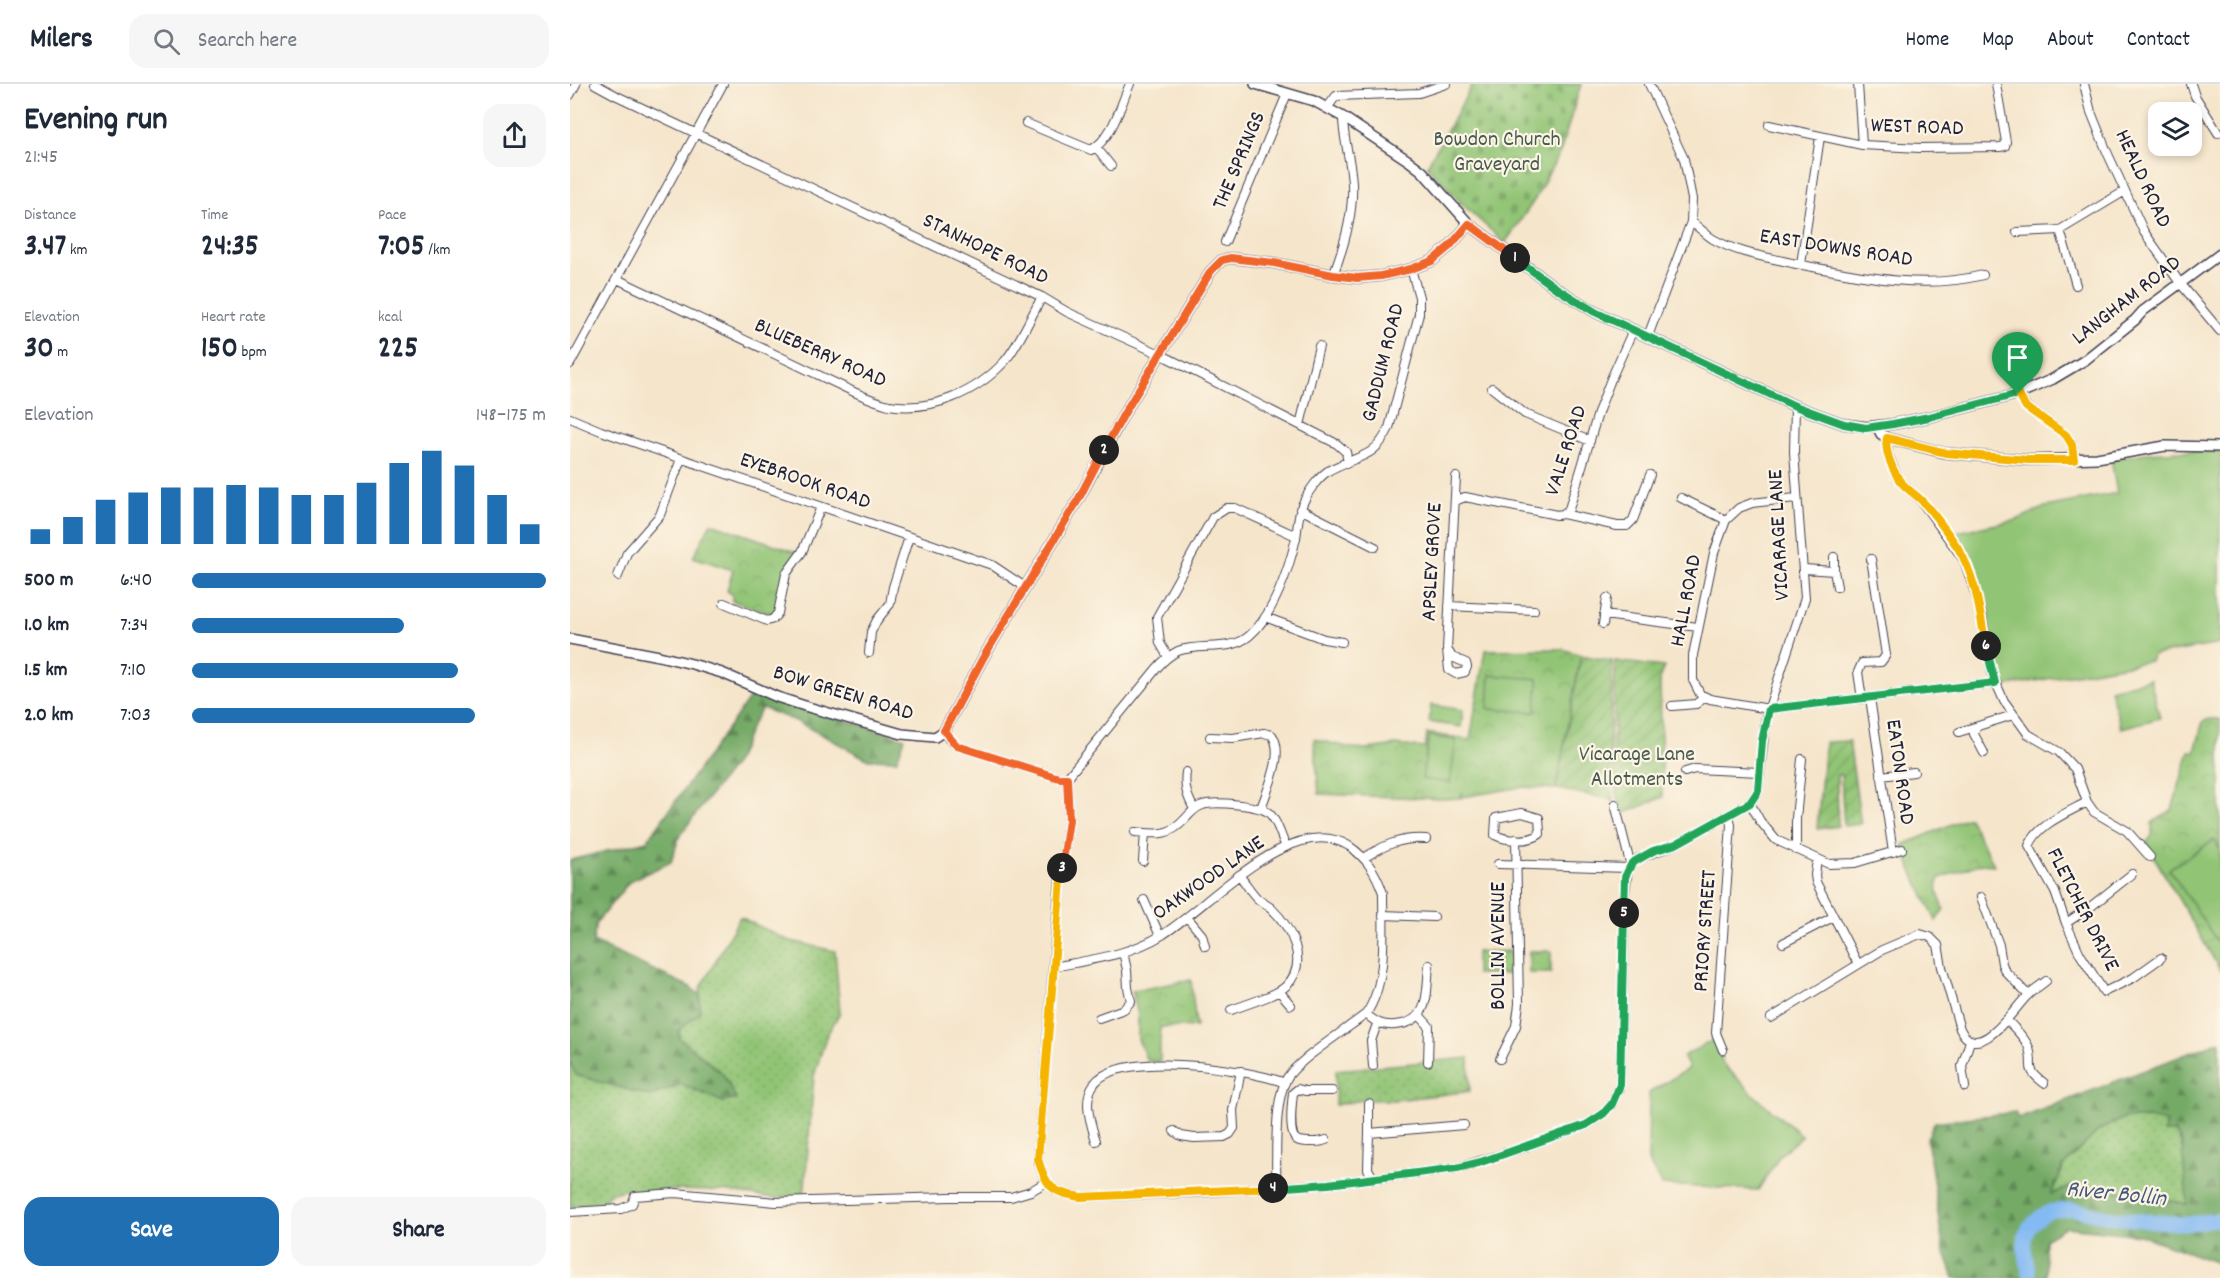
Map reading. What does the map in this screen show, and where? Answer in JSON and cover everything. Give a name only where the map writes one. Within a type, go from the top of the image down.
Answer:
[{"type":"main road","name":"LANGHAM ROAD","points":[[1255,84],[1314,101],[1343,117],[1422,171],[1469,224],[1556,288],[1595,312],[1795,406],[1844,424],[1866,428],[1929,417],[2018,394],[2053,379],[2085,360],[2180,283],[2220,254]]},
{"type":"main road","points":[[944,731],[983,658],[1078,500],[1125,412],[1211,271],[1222,260],[1231,258],[1274,263],[1357,278],[1381,276],[1432,261],[1469,224]]},
{"type":"main road","points":[[1877,426],[1881,434],[1887,438],[1946,453],[2028,460],[2074,460],[2165,446],[2220,447]]},
{"type":"main road","name":"BOW GREEN ROAD","points":[[570,639],[692,664],[722,673],[798,704],[902,734],[935,737],[944,731]]},
{"type":"street","points":[[570,95],[576,84]]},
{"type":"street","name":"STANHOPE ROAD","points":[[595,84],[1042,297],[1067,312],[1160,354],[1337,444],[1346,452],[1348,462]]},
{"type":"street","points":[[570,364],[723,84]]},
{"type":"street","points":[[1026,123],[1091,150],[1101,145],[1130,84]]},
{"type":"street","points":[[1327,108],[1336,96],[1419,93],[1446,84]]},
{"type":"street","points":[[1648,336],[1692,222],[1692,199],[1686,165],[1650,84]]},
{"type":"street","points":[[1858,84],[1862,145]]},
{"type":"street","name":"WEST ROAD","points":[[1769,125],[1862,145],[1920,148],[2005,146],[1996,84]]},
{"type":"street","name":"HEALD ROAD","points":[[2084,84],[2091,112],[2144,232],[2180,283],[2220,331]]},
{"type":"street","points":[[2191,84],[2195,96],[2218,133]]},
{"type":"street","name":"THE SPRINGS","points":[[1226,242],[1287,94]]},
{"type":"street","points":[[1333,275],[1351,212],[1352,176],[1343,135],[1343,117]]},
{"type":"street","points":[[1801,264],[1820,137]]},
{"type":"street","points":[[1096,147],[1111,166]]},
{"type":"street","points":[[2017,232],[2060,230],[2125,191]]},
{"type":"street","name":"EAST DOWNS ROAD","points":[[1692,222],[1714,239],[1750,254],[1801,264],[1903,282],[1983,275]]},
{"type":"street","points":[[2060,230],[2076,285]]},
{"type":"street","name":"GADDUM ROAD","points":[[1168,657],[1188,649],[1236,643],[1249,636],[1264,617],[1282,584],[1296,536],[1300,509],[1305,498],[1328,471],[1372,453],[1384,439],[1389,428],[1419,314],[1419,297],[1411,269]]},
{"type":"street","name":"BLUEBERRY ROAD","points":[[617,279],[854,392],[875,401],[904,406],[942,402],[971,389],[983,380],[1006,359],[1042,297]]},
{"type":"street","name":"VALE ROAD","points":[[1455,501],[1465,497],[1557,515],[1563,514],[1569,508],[1611,379],[1633,330]]},
{"type":"street","points":[[1300,425],[1320,346]]},
{"type":"street","points":[[1492,388],[1525,414],[1590,441]]},
{"type":"street","points":[[2018,394],[2026,407],[2066,435],[2072,445],[2074,460]]},
{"type":"street","name":"VICARAGE LANE","points":[[1750,803],[1758,791],[1762,741],[1769,709],[1804,605],[1804,569],[1796,498],[1795,406]]},
{"type":"street","name":"EYEBROOK ROAD","points":[[570,418],[681,459],[992,565],[1025,587]]},
{"type":"street","points":[[1887,438],[1888,454],[1898,479],[1922,502],[1964,560],[1980,611],[1989,665],[1995,683],[2013,715],[2028,734],[2059,752],[2075,769],[2087,802],[2102,818],[2127,831],[2150,857]]},
{"type":"street","points":[[618,576],[627,553],[660,515],[681,459]]},
{"type":"street","points":[[1563,514],[1617,526],[1627,526],[1633,520],[1650,475]]},
{"type":"street","name":"APSLEY GROVE","points":[[1447,649],[1456,477]]},
{"type":"street","points":[[1681,498],[1726,520],[1738,508],[1752,503],[1796,498]]},
{"type":"street","points":[[724,603],[767,621],[773,619],[778,613],[786,574],[802,552],[821,507]]},
{"type":"street","points":[[1296,536],[1235,508],[1227,508],[1213,517],[1157,617],[1160,643],[1168,657],[1067,778],[1069,820],[1060,878],[1038,1159],[1046,1182],[1053,1190],[1065,1195],[1081,1197],[1276,1187],[1457,1168],[1586,1125],[1603,1114],[1617,1094],[1621,1076],[1624,894],[1625,877],[1630,865],[1615,804]]},
{"type":"street","points":[[1300,509],[1375,548]]},
{"type":"street","name":"HALL ROAD","points":[[1705,697],[1697,691],[1693,680],[1693,655],[1714,553],[1726,520]]},
{"type":"street","points":[[869,653],[872,632],[877,620],[890,604],[909,537]]},
{"type":"street","points":[[1834,557],[1837,587]]},
{"type":"street","name":"EATON ROAD","points":[[1871,559],[1886,655],[1881,662],[1862,663],[1858,672],[1866,698],[1893,852]]},
{"type":"street","points":[[1804,569],[1834,571]]},
{"type":"street","points":[[1607,598],[1604,619],[1698,627]]},
{"type":"street","points":[[1449,606],[1534,610]]},
{"type":"street","points":[[1264,617],[1324,639],[1342,642]]},
{"type":"street","points":[[1672,705],[1696,704],[1705,697],[1769,709],[1995,683]]},
{"type":"street","points":[[1959,732],[2013,715]]},
{"type":"street","points":[[1977,727],[1974,734],[1984,753]]},
{"type":"street","points":[[944,731],[957,746],[1059,778],[1067,778]]},
{"type":"street","points":[[1210,737],[1233,738],[1264,733],[1272,735],[1278,751],[1261,808]]},
{"type":"street","points":[[1796,850],[1796,818],[1802,759]]},
{"type":"street","points":[[1685,772],[1695,769],[1760,772]]},
{"type":"street","points":[[1186,772],[1186,794],[1194,809]]},
{"type":"street","points":[[1881,776],[1914,772]]},
{"type":"street","name":"FLETCHER DRIVE","points":[[2087,802],[2034,836],[2029,846],[2055,892],[2080,954],[2104,992],[2133,978],[2161,957]]},
{"type":"street","points":[[1135,832],[1166,834],[1181,824],[1194,809],[1211,803],[1261,808],[1269,812],[1275,820],[1286,847]]},
{"type":"street","points":[[1630,865],[1653,851],[1676,844],[1750,803],[1760,821],[1776,840],[1829,864],[1848,864],[1902,849]]},
{"type":"street","points":[[1522,813],[1539,818],[1540,834],[1537,837],[1516,839],[1500,838],[1495,835],[1496,818],[1522,813]]},
{"type":"street","name":"PRIORY STREET","points":[[1724,1050],[1716,1033],[1730,815]]},
{"type":"street","points":[[1143,861],[1145,833]]},
{"type":"street","name":"OAKWOOD LANE","points":[[1053,967],[1123,952],[1160,936],[1239,875],[1286,847],[1306,839],[1329,837],[1341,841],[1364,858],[1379,880],[1383,893],[1379,985],[1373,1004],[1366,1014],[1298,1066],[1285,1083],[1279,1098],[1276,1187]]},
{"type":"street","points":[[1364,858],[1384,845],[1402,839],[1426,839]]},
{"type":"street","name":"BOLLIN AVENUE","points":[[1500,1059],[1509,1042],[1518,1015],[1516,839]]},
{"type":"street","points":[[1817,859],[1816,882],[1858,964]]},
{"type":"street","points":[[1498,864],[1517,865]]},
{"type":"street","name":"BOLLIN AVENUE","points":[[1517,865],[1630,865]]},
{"type":"street","points":[[2066,923],[2132,874]]},
{"type":"street","points":[[1231,1010],[1279,991],[1286,986],[1296,972],[1296,946],[1281,919],[1257,898],[1239,875]]},
{"type":"street","points":[[1981,897],[1999,945],[2005,971],[2028,995]]},
{"type":"street","points":[[1144,900],[1160,936]]},
{"type":"street","points":[[1383,915],[1434,917]]},
{"type":"street","points":[[1187,917],[1202,935],[1205,946]]},
{"type":"street","points":[[1784,942],[1833,917]]},
{"type":"street","points":[[1771,1018],[1858,964],[1904,939],[1920,934],[1930,937],[1938,945],[1960,1029],[1965,1038],[1970,1041],[1982,1040],[1990,1035],[2007,1020],[2028,995],[2046,981]]},
{"type":"street","points":[[1099,1018],[1124,1009],[1131,1001],[1123,952]]},
{"type":"street","points":[[1366,1014],[1377,1024],[1390,1026],[1408,1024],[1420,1016],[1425,999],[1429,965]]},
{"type":"street","points":[[1279,991],[1291,1005]]},
{"type":"street","points":[[1420,1016],[1429,1026],[1428,1062]]},
{"type":"street","points":[[2007,1020],[2029,1048],[2030,1069],[2044,1083]]},
{"type":"street","points":[[1373,1065],[1371,1041],[1377,1024]]},
{"type":"street","points":[[1965,1087],[1962,1065],[1970,1041]]},
{"type":"street","points":[[1096,1141],[1088,1110],[1088,1100],[1094,1083],[1110,1072],[1151,1066],[1182,1065],[1241,1071],[1285,1083]]},
{"type":"street","points":[[1174,1131],[1181,1136],[1194,1138],[1224,1137],[1230,1134],[1233,1128],[1233,1110],[1241,1071]]},
{"type":"street","points":[[1326,1140],[1321,1142],[1297,1140],[1293,1137],[1291,1120],[1294,1090],[1332,1091]]},
{"type":"street","points":[[1369,1104],[1368,1169],[1373,1178]]},
{"type":"street","points":[[1278,1120],[1291,1120]]},
{"type":"street","points":[[1369,1133],[1464,1125]]},
{"type":"street","points":[[570,1212],[621,1209],[632,1204],[635,1196],[675,1193],[776,1202],[1011,1197],[1031,1191],[1046,1182]]},
{"type":"green space","name":"Bowdon Church Graveyard","points":[[1473,84],[1581,84],[1561,150],[1535,199],[1505,243],[1463,205],[1427,166]]},
{"type":"green space","points":[[2220,451],[2220,644],[2153,655],[2150,661],[2001,687],[1972,571],[1952,533],[2017,520],[2045,507],[2117,493],[2111,459],[2146,453]]},
{"type":"green space","points":[[711,523],[799,553],[773,614],[732,601],[732,594],[727,591],[733,570],[693,557]]},
{"type":"green space","points":[[1562,649],[1581,655],[1556,789],[1522,787],[1462,797],[1462,793],[1461,798],[1445,799],[1319,794],[1314,739],[1351,748],[1368,749],[1396,745],[1425,748],[1427,733],[1470,740],[1485,650]]},
{"type":"green space","name":"Vicarage Lane Allotments","points":[[1581,655],[1612,661],[1610,768],[1613,802],[1610,799],[1556,789]]},
{"type":"green space","name":"Vicarage Lane Allotments","points":[[1615,661],[1664,667],[1660,676],[1663,797],[1621,815],[1613,770]]},
{"type":"green space","points":[[1490,675],[1538,679],[1536,712],[1488,709]]},
{"type":"green space","points":[[2150,679],[2160,718],[2121,728],[2110,689]]},
{"type":"green space","points":[[753,693],[905,738],[897,760],[867,759],[796,721],[762,708],[750,728],[738,759],[680,835],[671,862],[630,881],[596,923],[593,942],[690,987],[700,995],[700,1012],[679,1030],[679,1038],[723,1074],[736,1099],[723,1102],[681,1084],[650,1096],[576,1075],[570,1061],[570,860],[647,841]]},
{"type":"green space","points":[[1431,705],[1463,710],[1461,727],[1429,722]]},
{"type":"green space","points":[[2220,719],[2220,970],[2146,843],[2152,836],[2152,823],[2172,810],[2189,751],[2195,752],[2203,721]]},
{"type":"green space","points":[[1429,736],[1456,740],[1450,783],[1422,779]]},
{"type":"green space","points":[[1849,741],[1861,824],[1844,826],[1841,775],[1837,775],[1838,826],[1817,829],[1825,742]]},
{"type":"green space","points":[[1969,818],[1994,865],[1979,864],[1940,878],[1938,890],[1944,909],[1936,921],[1912,871],[1903,845]]},
{"type":"green space","points":[[2214,840],[2220,849],[2219,944],[2169,869]]},
{"type":"green space","points":[[740,917],[787,940],[835,951],[840,1012],[826,1037],[814,1076],[804,1197],[774,1198],[721,1191],[633,1192],[623,1190],[609,1194],[604,1201],[570,1207],[570,1061],[576,1075],[650,1096],[681,1084],[723,1102],[736,1099],[723,1074],[679,1038],[679,1030],[700,1012],[700,989]]},
{"type":"green space","points":[[1510,951],[1511,974],[1476,974],[1476,952]]},
{"type":"green space","points":[[1529,951],[1551,951],[1551,973],[1529,973]]},
{"type":"green space","points":[[1191,980],[1196,1027],[1160,1027],[1160,1061],[1147,1061],[1138,1039],[1138,1015],[1132,991]]},
{"type":"green space","points":[[1715,1039],[1723,1064],[1755,1096],[1802,1136],[1781,1154],[1758,1190],[1662,1185],[1648,1161],[1649,1093],[1689,1068],[1683,1056]]},
{"type":"green space","points":[[2220,1041],[2220,1264],[2140,1235],[2065,1227],[2045,1239],[2046,1278],[1954,1278],[1943,1248],[1927,1138],[1935,1122],[2015,1112],[2018,1119]],"holes":[[[2124,1118],[2148,1118],[2166,1122],[2164,1132],[2175,1132],[2182,1142],[2187,1204],[2151,1196],[2074,1186],[2051,1194],[2065,1164],[2099,1130]]]},
{"type":"green space","points":[[1469,1058],[1470,1091],[1396,1100],[1362,1100],[1335,1105],[1336,1070]]},
{"type":"green space","points":[[2124,1118],[2155,1119],[2172,1127],[2182,1147],[2187,1204],[2151,1196],[2074,1186],[2051,1194],[2065,1164],[2099,1130]]},
{"type":"waterway","name":"River Bollin","points":[[2030,1278],[2024,1247],[2025,1236],[2029,1227],[2041,1216],[2051,1211],[2073,1209],[2115,1218],[2187,1224],[2220,1219]]},
{"type":"route","points":[[1469,224],[1556,288],[1595,312],[1795,406],[1844,424],[1866,428],[1893,424],[2018,394],[2026,407],[2066,435],[2072,445],[2074,460],[2028,460],[1946,453],[1887,438],[1886,441],[1888,454],[1898,479],[1922,502],[1942,526],[1964,560],[1980,611],[1989,665],[1995,683],[1769,709],[1762,741],[1758,791],[1755,798],[1730,815],[1676,844],[1653,851],[1638,859],[1628,868],[1624,894],[1620,1085],[1612,1104],[1603,1114],[1586,1125],[1481,1162],[1457,1168],[1328,1184],[1081,1197],[1065,1195],[1053,1190],[1046,1182],[1038,1159],[1060,878],[1069,820],[1067,778],[1059,778],[957,746],[944,731],[983,658],[1078,500],[1125,412],[1211,271],[1222,260],[1231,258],[1274,263],[1357,278],[1381,276],[1432,261],[1450,246],[1469,224]]}]
